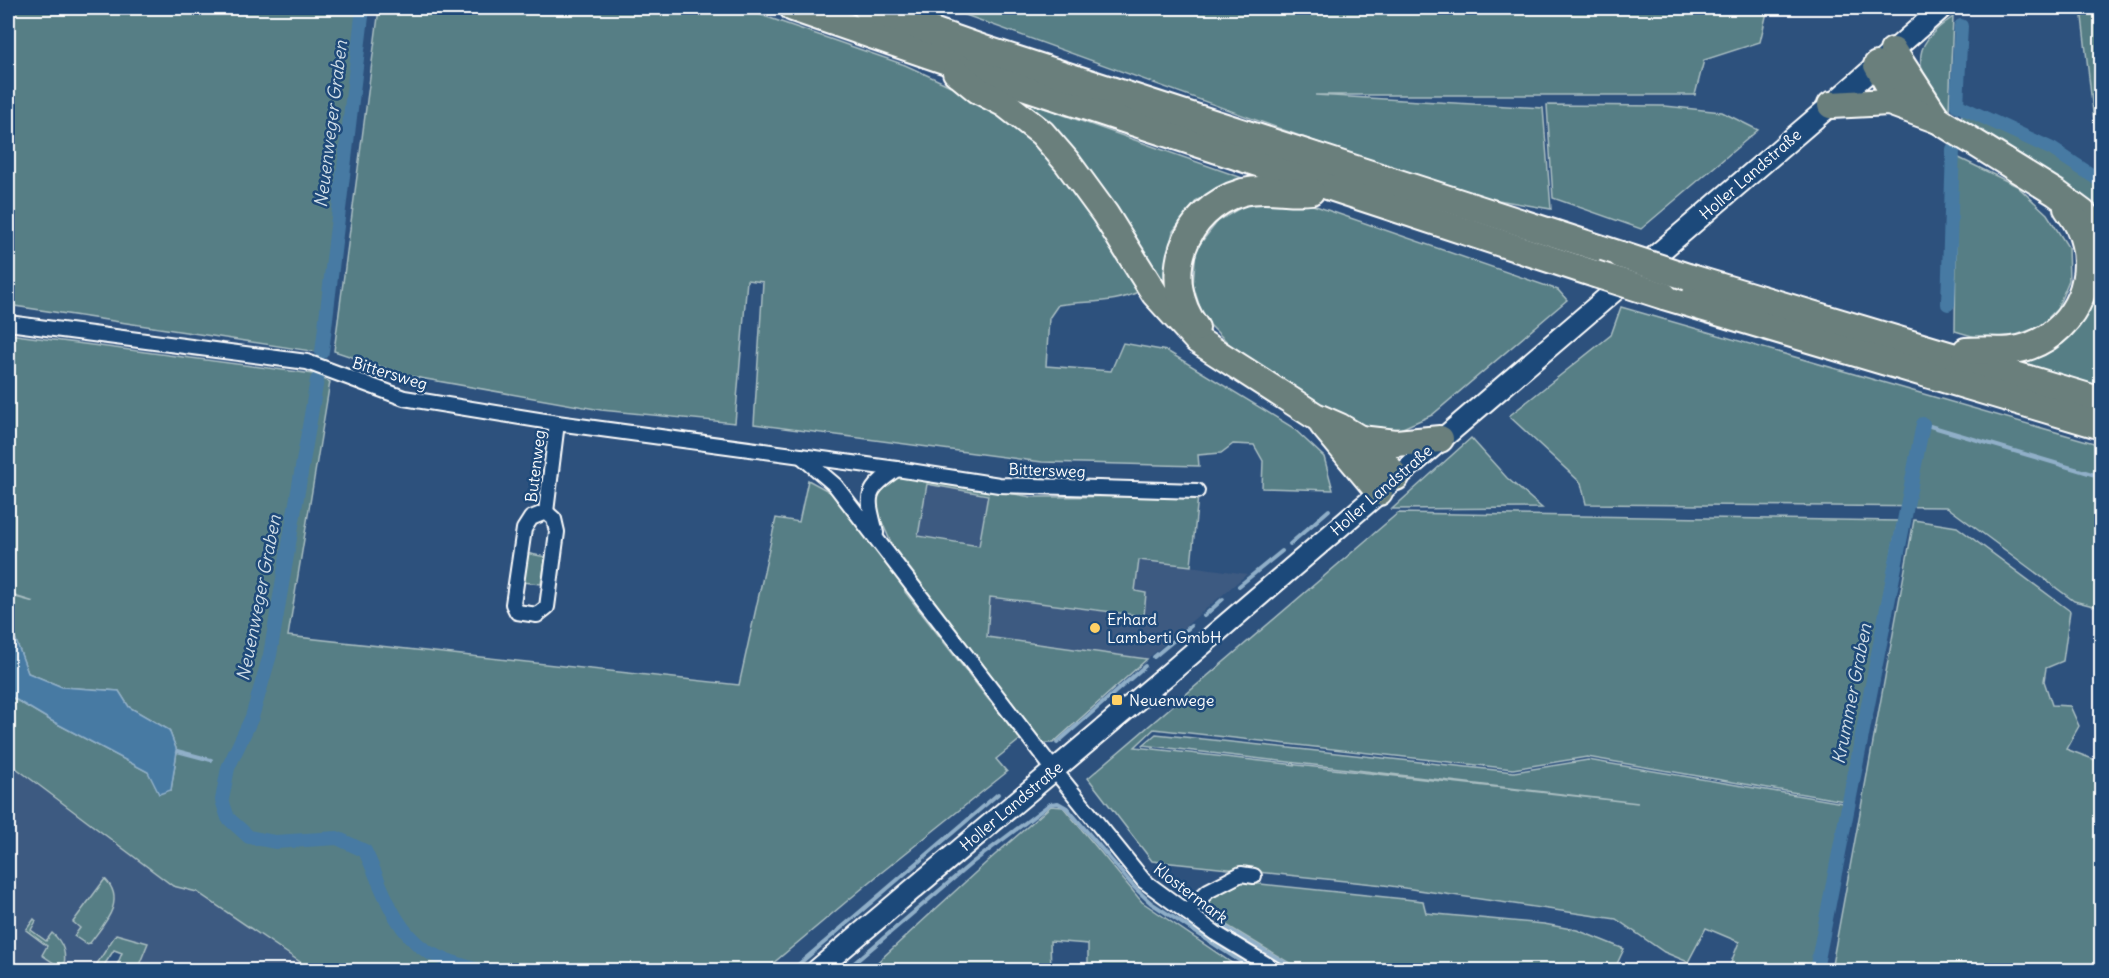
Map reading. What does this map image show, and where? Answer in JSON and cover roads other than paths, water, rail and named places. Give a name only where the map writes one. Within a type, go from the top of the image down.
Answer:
[{"type":"highway","points":[[793,8],[941,60],[1595,274],[2102,426]]},
{"type":"highway","points":[[867,8],[991,51],[1688,277],[2102,401]]},
{"type":"highway","points":[[1885,58],[1891,89],[1912,110]]},
{"type":"highway","points":[[1885,58],[1938,120]]},
{"type":"highway","points":[[941,60],[978,90],[1005,104],[1042,133],[1067,162],[1105,214],[1155,294],[1197,340],[1315,416],[1360,439],[1383,461],[1387,485]]},
{"type":"highway","points":[[1831,105],[1889,102],[1938,120],[2056,193],[2083,213],[2102,233]]},
{"type":"highway","points":[[1215,352],[1184,307],[1178,284],[1180,257],[1195,225],[1220,201],[1245,192],[1262,189],[1301,192],[1332,188]]},
{"type":"highway","points":[[1942,354],[1970,351],[2000,352],[2031,346],[2056,331],[2078,306],[2084,291],[2088,260],[2079,225],[2056,193]]},
{"type":"highway","points":[[1315,416],[1387,485]]},
{"type":"highway","points":[[1360,439],[1396,444],[1440,439]]},
{"type":"main road","name":"Holler Landstraße","points":[[817,970],[1054,770],[1942,8]]},
{"type":"street","name":"Bittersweg","points":[[8,323],[307,362],[404,398],[557,423],[999,485],[1197,490]]},
{"type":"street","name":"Butenweg","points":[[546,512],[557,423]]},
{"type":"street","points":[[801,456],[836,485],[1054,770]]},
{"type":"street","points":[[878,539],[868,502],[877,482],[897,469]]},
{"type":"street","name":"Butenweg","points":[[546,512],[554,519],[557,532],[547,607],[537,615],[517,612],[513,604],[524,529],[531,518],[546,512]]},
{"type":"street","name":"Klostermark","points":[[1054,770],[1144,881],[1186,912],[1276,970]]},
{"type":"street","points":[[1186,912],[1208,891],[1240,874],[1254,876]]},
{"type":"waterway","name":"Neuenweger Graben","points":[[322,352],[363,8]]},
{"type":"waterway","points":[[1961,26],[1957,105],[2052,149],[2102,182]]},
{"type":"waterway","name":"Krummer Graben","points":[[1948,304],[1953,149]]},
{"type":"waterway","name":"Neuenweger Graben","points":[[317,380],[270,655],[252,717],[228,768],[222,800],[228,818],[249,837],[275,842],[337,838],[365,851],[396,918],[414,941],[436,956],[478,970]]},
{"type":"waterway","points":[[1923,424],[2102,477]]},
{"type":"waterway","name":"Krummer Graben","points":[[1816,970],[1923,424]]},
{"type":"waterway","points":[[1290,544],[1329,510]]},
{"type":"waterway","points":[[1239,586],[1282,551]]},
{"type":"waterway","points":[[1204,616],[1223,599]]},
{"type":"waterway","points":[[1154,657],[1191,626]]},
{"type":"waterway","points":[[1057,743],[1145,666]]},
{"type":"waterway","name":"Neuenweger Graben","points":[[177,751],[211,760]]},
{"type":"waterway","points":[[792,970],[998,794]]},
{"type":"waterway","points":[[846,970],[973,862],[1050,804],[1058,803],[1067,808],[1134,887],[1151,903],[1254,970]]},
{"type":"waterway","points":[[1220,924],[1297,970]]},
{"type":"place","name":"Erhard Lamberti GmbH","points":[[1095,628]]},
{"type":"place","name":"Neuenwege","points":[[1117,700]]}]
